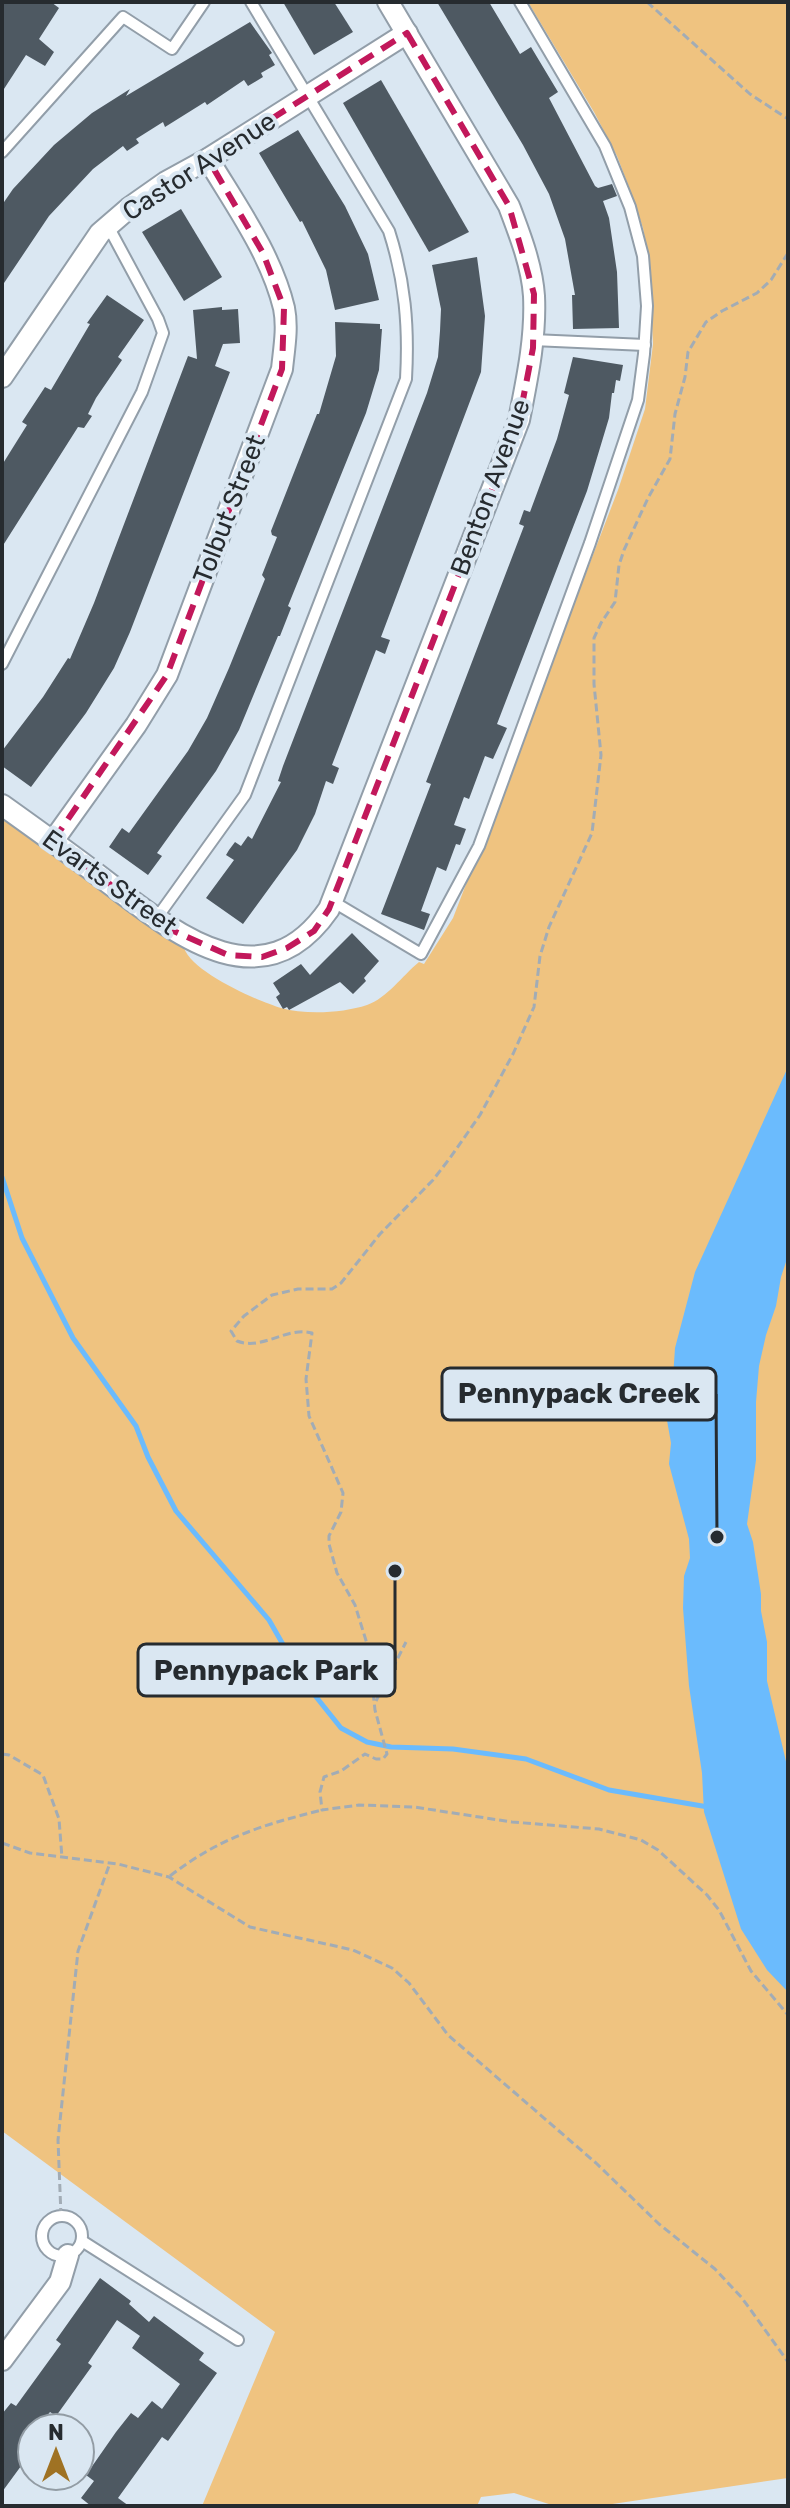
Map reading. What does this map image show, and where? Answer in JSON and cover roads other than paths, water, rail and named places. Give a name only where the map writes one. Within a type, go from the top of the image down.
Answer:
[{"type":"street","name":"Benton Avenue","points":[[268,955],[287,948],[314,931],[332,901],[519,420],[533,340],[534,294],[523,242],[509,206],[388,2]]},
{"type":"street","name":"Castor Avenue","points":[[2,377],[82,258],[108,226],[166,182],[208,159],[407,33]]},
{"type":"street","name":"Tolbut Street","points":[[53,841],[136,725],[167,675],[282,369],[286,337],[284,308],[263,253],[208,159]]},
{"type":"street","name":"Evarts Street","points":[[2,805],[169,929],[228,955],[268,955]]},
{"type":"street","points":[[2,2360],[60,2282],[75,2248]]},
{"type":"lane","points":[[2,152],[123,17],[172,49],[204,2]]},
{"type":"lane","points":[[156,919],[245,795],[406,379],[409,337],[401,267],[389,231],[251,2]]},
{"type":"lane","points":[[332,901],[421,954],[484,831],[590,543],[638,400],[647,306],[643,256],[630,207],[605,146],[520,2]]},
{"type":"lane","points":[[2,664],[142,392],[163,333],[108,226]]},
{"type":"lane","points":[[533,340],[645,345]]},
{"type":"lane","points":[[61,2216],[76,2222],[82,2234],[75,2248],[61,2256],[48,2251],[42,2238],[46,2225],[61,2216]]},
{"type":"lane","points":[[75,2248],[238,2340]]},
{"type":"water","points":[[788,1067],[788,1256],[759,1366],[756,1460],[747,1524],[761,1594],[767,1642],[767,1681],[788,1770],[788,1992],[767,1970],[741,1929],[704,1812],[683,1608],[684,1576],[690,1558],[689,1539],[669,1464],[671,1443],[665,1409],[673,1378],[675,1348],[695,1272]]},
{"type":"waterway","points":[[2,1177],[22,1238],[73,1338],[136,1426],[176,1511],[269,1620],[305,1683],[341,1728],[367,1742],[391,1747],[453,1749],[526,1759],[609,1790],[708,1807]]},
{"type":"place","name":"Pennypack Creek","points":[[717,1537]]},
{"type":"place","name":"Pennypack Park","points":[[395,1571]]}]
